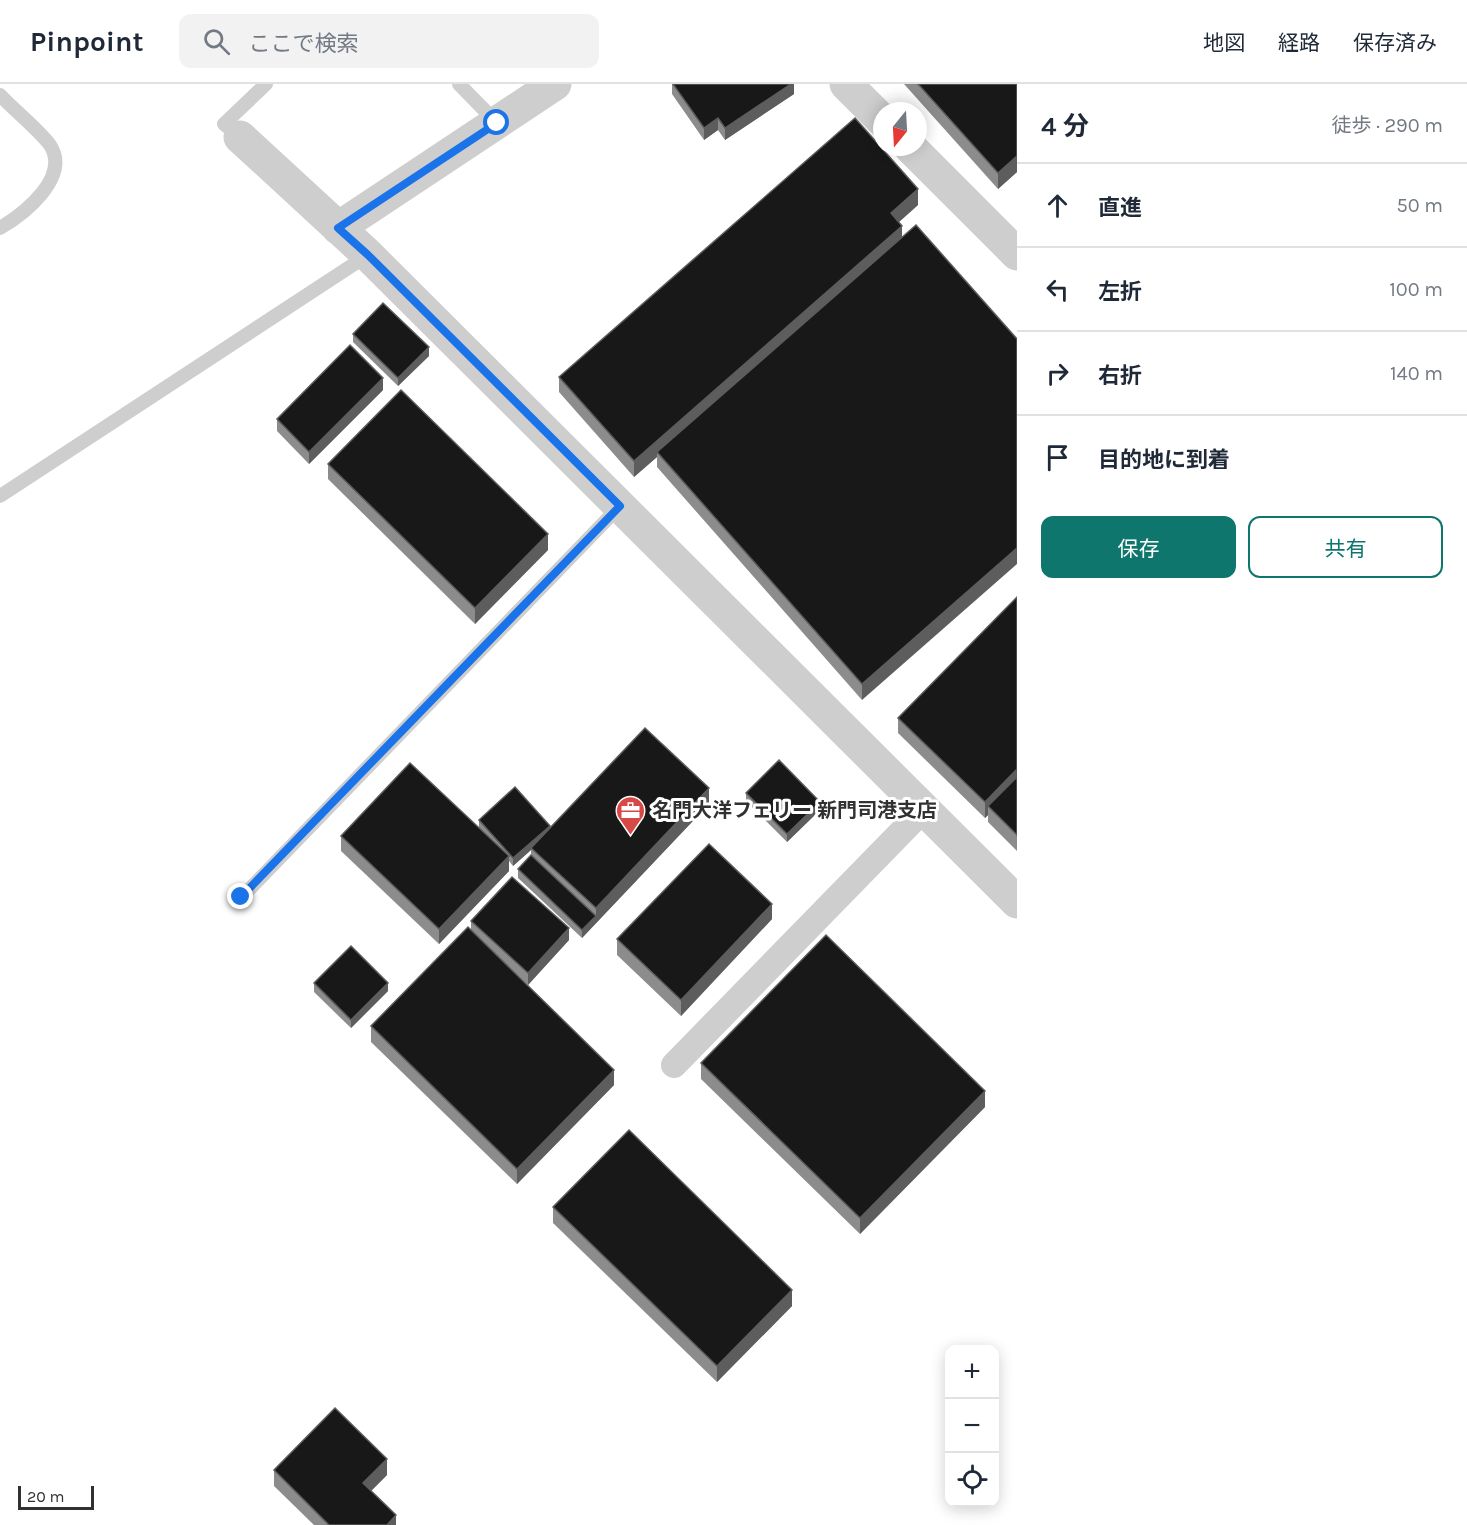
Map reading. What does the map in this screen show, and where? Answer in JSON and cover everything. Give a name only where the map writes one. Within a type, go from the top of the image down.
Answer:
[{"type":"street","points":[[338,228],[555,84]]},
{"type":"street","points":[[846,84],[873,111]]},
{"type":"street","points":[[240,138],[368,255],[1017,902]]},
{"type":"street","points":[[919,156],[1017,254]]},
{"type":"street","points":[[674,1065],[924,809]]},
{"type":"lane","points":[[240,138],[224,124],[266,84]]},
{"type":"lane","points":[[459,84],[497,123]]},
{"type":"lane","points":[[0,95],[50,145],[55,156],[54,172],[42,193],[30,208],[4,226]]},
{"type":"lane","points":[[0,495],[368,255]]},
{"type":"lane","points":[[241,897],[620,506]]},
{"type":"building","points":[[673,84],[791,84],[725,128],[718,118],[704,128]]},
{"type":"building","points":[[918,84],[1017,84],[1017,156],[998,173]]},
{"type":"building","points":[[855,118],[873,138],[873,156],[889,156],[918,189],[891,213],[902,226],[634,461],[559,377]]},
{"type":"building","points":[[916,225],[1017,339],[1017,548],[862,684],[657,452]]},
{"type":"building","points":[[383,303],[429,347],[398,378],[353,334]]},
{"type":"building","points":[[350,345],[383,378],[309,452],[277,419]]},
{"type":"building","points":[[401,390],[548,534],[475,608],[328,464]]},
{"type":"building","points":[[1017,597],[1017,769],[985,802],[898,718]]},
{"type":"building","points":[[645,728],[709,788],[596,908],[531,848]]},
{"type":"building","points":[[779,760],[820,802],[787,834],[746,793]]},
{"type":"building","points":[[410,763],[509,856],[439,929],[341,836]]},
{"type":"building","points":[[1017,777],[1017,835],[988,806]]},
{"type":"building","points":[[515,787],[550,826],[513,858],[479,820]]},
{"type":"building","points":[[709,844],[772,904],[681,1000],[617,939]]},
{"type":"building","points":[[531,855],[596,916],[582,930],[518,869]]},
{"type":"building","points":[[512,877],[569,928],[528,973],[471,921]]},
{"type":"building","points":[[468,927],[614,1070],[517,1169],[371,1026]]},
{"type":"building","points":[[826,935],[985,1091],[860,1218],[701,1063]]},
{"type":"building","points":[[351,946],[388,983],[351,1020],[314,983]]},
{"type":"building","points":[[629,1130],[792,1290],[717,1366],[553,1207]]},
{"type":"building","points":[[335,1408],[387,1459],[363,1483],[396,1515],[387,1525],[329,1525],[274,1470]]},
{"type":"place","name":"名門大洋フェリー 新門司港支店","points":[[631,836]]},
{"type":"route","points":[[241,897],[620,506],[368,255],[338,228],[497,123]]}]
